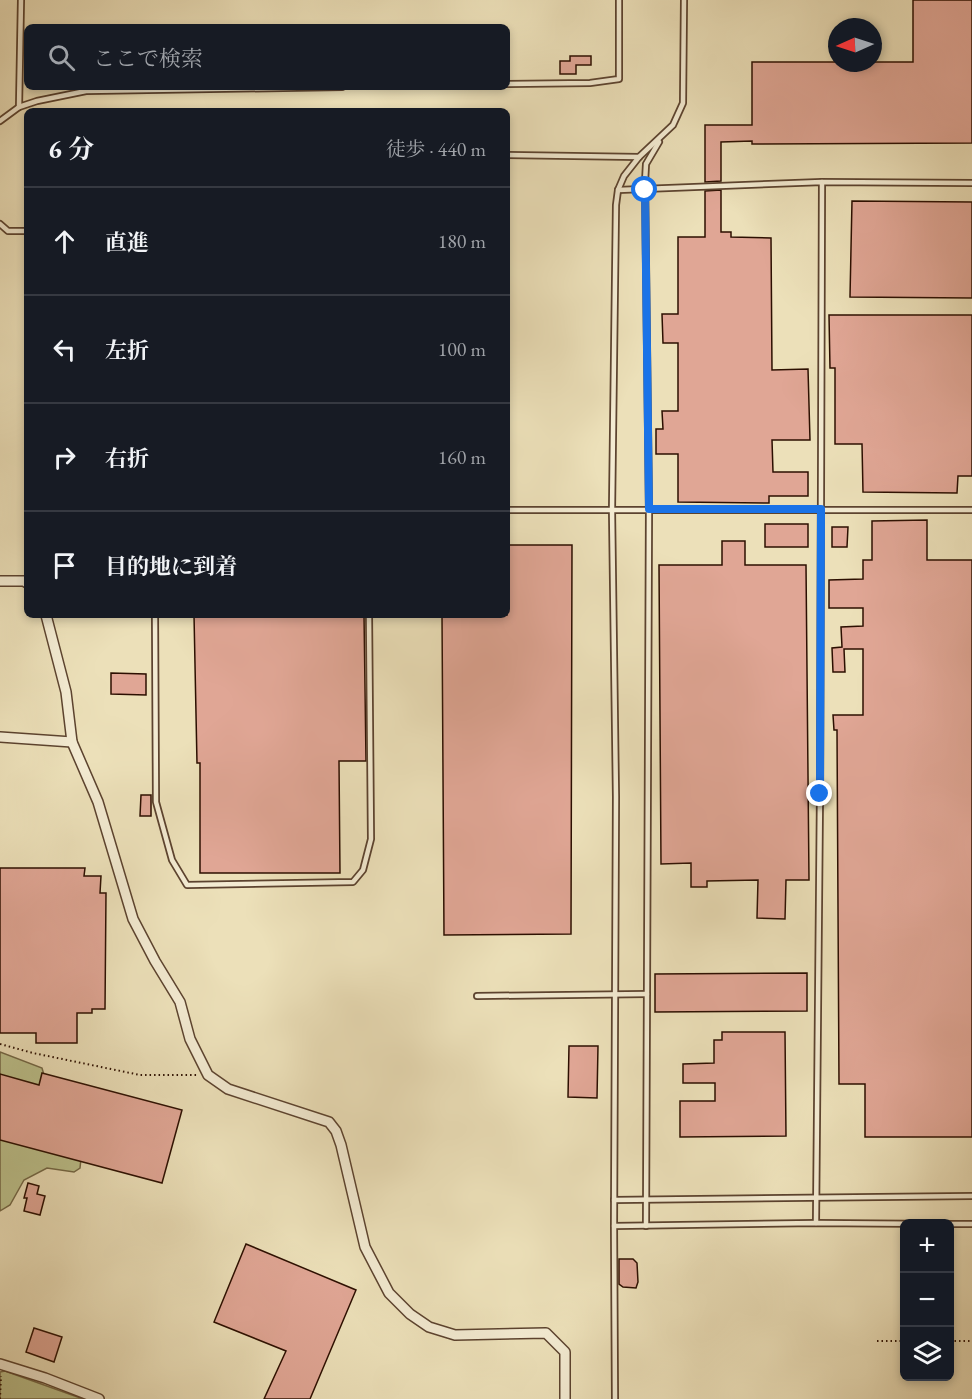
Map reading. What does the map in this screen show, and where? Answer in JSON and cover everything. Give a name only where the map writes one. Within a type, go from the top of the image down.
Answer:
[{"type":"street","points":[[0,581],[24,581]]},
{"type":"street","points":[[47,618],[66,692],[72,742],[98,802],[133,919],[180,1002],[190,1039],[208,1075],[228,1089],[329,1122],[336,1131],[341,1145],[365,1247],[389,1293],[410,1314],[429,1327],[455,1335],[546,1333],[565,1352],[565,1399]]},
{"type":"street","points":[[0,737],[72,742]]},
{"type":"street","points":[[0,1364],[99,1399]]},
{"type":"lane","points":[[19,107],[21,0]]},
{"type":"lane","points":[[510,84],[590,83],[619,79],[619,0]]},
{"type":"lane","points":[[615,1399],[616,797],[612,510],[616,205],[618,190],[624,176],[639,157],[673,125],[683,103],[684,0]]},
{"type":"lane","points":[[0,121],[19,107],[37,101],[86,91],[150,90]]},
{"type":"lane","points":[[646,1226],[649,509],[645,190],[646,164],[663,134]]},
{"type":"lane","points":[[510,155],[639,157]]},
{"type":"lane","points":[[618,190],[822,182],[972,183]]},
{"type":"lane","points":[[816,1223],[822,182]]},
{"type":"lane","points":[[0,224],[8,231],[24,231]]},
{"type":"lane","points":[[510,510],[972,510]]},
{"type":"lane","points":[[155,618],[156,802],[172,860],[188,885],[353,882],[363,870],[371,839],[369,618]]},
{"type":"lane","points":[[477,996],[647,994]]},
{"type":"lane","points":[[614,1200],[972,1196]]},
{"type":"lane","points":[[614,1226],[900,1224]]},
{"type":"lane","points":[[954,1224],[972,1224]]},
{"type":"path","points":[[0,1044],[140,1075],[208,1075]]},
{"type":"path","points":[[877,1341],[900,1341]]},
{"type":"path","points":[[954,1341],[972,1341]]},
{"type":"path","points":[[0,1364],[0,1399]]},
{"type":"green space","points":[[0,1052],[42,1068],[49,1092],[81,1158],[80,1168],[74,1172],[47,1168],[24,1180],[10,1205],[0,1211]]},
{"type":"green space","points":[[5,1371],[83,1399],[0,1399],[0,1372]]},
{"type":"building","points":[[913,0],[972,0],[972,143],[752,144],[752,141],[721,142],[721,181],[705,182],[705,125],[752,125],[752,62],[828,62],[828,72],[882,72],[882,62],[913,62]]},
{"type":"building","points":[[570,56],[591,56],[591,65],[576,65],[576,74],[560,74],[560,61],[570,61]]},
{"type":"building","points":[[721,190],[721,232],[731,232],[731,237],[771,238],[772,370],[808,369],[810,440],[772,440],[773,472],[808,472],[808,496],[769,496],[769,503],[678,502],[678,454],[656,454],[656,429],[663,429],[662,411],[678,411],[678,343],[663,343],[662,314],[678,314],[678,237],[705,237],[705,191]]},
{"type":"building","points":[[852,201],[972,202],[972,298],[850,297]]},
{"type":"building","points":[[829,315],[972,315],[972,476],[958,476],[957,493],[863,492],[862,444],[835,444],[835,368],[830,368]]},
{"type":"building","points":[[927,520],[927,560],[972,560],[972,1137],[865,1137],[865,1084],[839,1084],[837,730],[834,730],[833,715],[863,715],[863,649],[844,649],[845,672],[833,672],[832,648],[842,647],[841,627],[863,626],[863,608],[829,608],[829,580],[863,579],[863,560],[872,560],[872,521]]},
{"type":"building","points":[[765,524],[808,524],[808,547],[765,547]]},
{"type":"building","points":[[832,527],[848,527],[847,547],[832,547]]},
{"type":"building","points":[[722,541],[745,541],[745,565],[806,565],[809,880],[786,880],[785,919],[757,918],[758,880],[707,881],[707,887],[691,887],[691,863],[661,864],[659,565],[722,565]]},
{"type":"building","points":[[510,545],[572,545],[571,934],[444,935],[442,618],[510,618]]},
{"type":"building","points":[[194,618],[364,618],[366,761],[339,761],[340,873],[200,873],[200,763],[197,763]]},
{"type":"building","points":[[111,673],[146,674],[146,695],[111,694]]},
{"type":"building","points":[[141,795],[151,795],[151,816],[140,816]]},
{"type":"building","points":[[0,868],[85,868],[84,876],[101,876],[100,893],[106,893],[105,1009],[92,1009],[92,1013],[77,1013],[77,1043],[36,1043],[36,1033],[0,1033]]},
{"type":"building","points":[[807,973],[807,1011],[655,1012],[655,974]]},
{"type":"building","points":[[722,1032],[785,1032],[786,1136],[680,1137],[680,1101],[715,1101],[715,1083],[683,1083],[683,1064],[714,1063],[714,1040],[722,1040]]},
{"type":"building","points":[[569,1046],[598,1046],[597,1098],[568,1097]]},
{"type":"building","points":[[42,1073],[182,1110],[162,1183],[0,1140],[0,1074],[39,1085]]},
{"type":"building","points":[[28,1183],[39,1186],[37,1194],[45,1196],[40,1215],[24,1211],[27,1198],[24,1198]]},
{"type":"building","points":[[246,1244],[356,1290],[310,1399],[264,1399],[286,1351],[214,1322]]},
{"type":"building","points":[[619,1259],[633,1259],[637,1263],[636,1288],[623,1287],[619,1284]]},
{"type":"building","points":[[34,1328],[62,1337],[54,1362],[26,1352]]},
{"type":"route","points":[[645,190],[649,509],[821,509],[820,794]]}]
